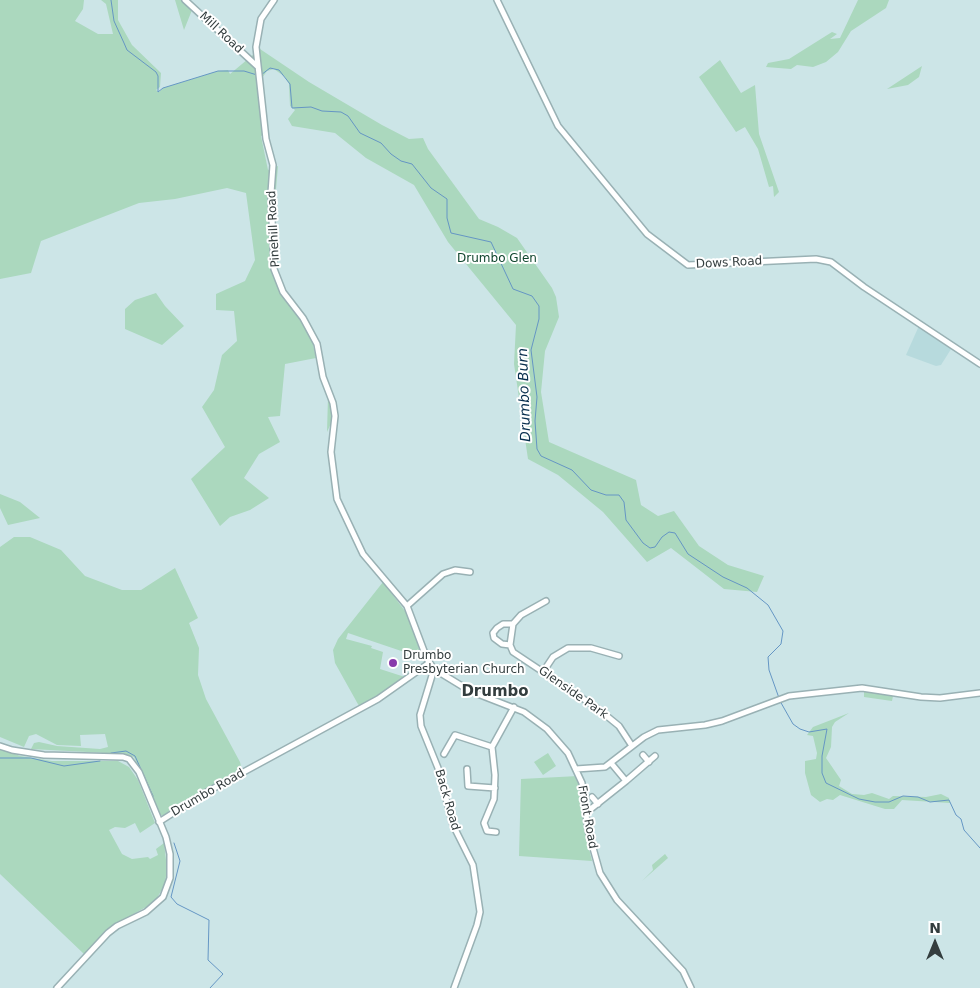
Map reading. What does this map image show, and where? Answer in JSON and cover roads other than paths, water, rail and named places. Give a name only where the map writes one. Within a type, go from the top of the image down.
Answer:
[{"type":"street","name":"Mill Road","points":[[185,0],[259,72]]},
{"type":"street","name":"Pinehill Road","points":[[274,0],[265,10],[258,29],[259,72],[266,139],[273,165],[271,193],[274,269],[282,292],[303,318],[317,344],[322,377],[333,403],[334,416],[331,452],[337,499],[363,554],[408,606],[429,663]]},
{"type":"street","name":"Dows Road","points":[[497,0],[558,126],[647,234],[688,265],[816,259],[832,262],[864,287],[980,364]]},
{"type":"street","points":[[408,606],[443,574],[455,570],[470,572]]},
{"type":"street","name":"Glenside Park","points":[[546,601],[521,615],[513,624],[503,624],[493,633],[497,641],[510,645],[513,652],[597,708],[619,726],[632,746]]},
{"type":"street","points":[[510,645],[513,624]]},
{"type":"street","points":[[609,653],[611,645]]},
{"type":"street","points":[[543,672],[553,657],[568,648],[591,648],[619,656]]},
{"type":"street","name":"Front Road","points":[[429,663],[470,691],[514,707],[535,719],[568,753],[585,798],[590,843],[600,873],[618,900],[683,971],[691,988]]},
{"type":"street","name":"Drumbo Road","points":[[0,746],[12,750],[44,755],[122,757],[129,759],[139,772],[159,822],[203,794],[378,699],[429,663]]},
{"type":"street","name":"Back Road","points":[[434,668],[420,715],[421,726],[438,768],[453,825],[473,865],[480,912],[454,988]]},
{"type":"street","points":[[576,770],[598,768],[611,763],[632,746],[658,730],[705,725],[789,696],[862,688],[940,698],[980,693]]},
{"type":"street","points":[[496,832],[487,831],[484,823],[494,799],[492,747],[514,707]]},
{"type":"street","points":[[444,754],[455,735],[492,747]]},
{"type":"street","points":[[643,755],[649,762]]},
{"type":"street","points":[[592,808],[655,756]]},
{"type":"street","points":[[611,763],[626,781]]},
{"type":"street","points":[[468,769],[468,786],[495,788]]},
{"type":"street","points":[[592,797],[598,804]]},
{"type":"street","points":[[56,988],[108,933],[117,926],[146,912],[163,897],[172,866],[166,837],[159,822]]},
{"type":"waterway","name":"Drumbo Burn","points":[[111,0],[114,21],[127,50],[156,72],[158,76],[158,92],[163,88],[218,71],[244,71],[257,75]]},
{"type":"waterway","name":"Drumbo Burn","points":[[261,75],[270,68],[279,70],[290,84],[292,108],[311,107],[322,111],[341,112],[348,116],[360,133],[381,143],[401,161],[412,164],[431,188],[447,199],[447,218],[451,233],[491,242],[513,289],[532,296],[539,306],[539,319],[531,350],[537,397],[535,421],[537,449],[541,456],[572,470],[591,490],[606,495],[619,495],[624,502],[626,520],[643,543],[650,548],[655,547],[662,537],[669,532],[675,533],[688,554],[723,577],[747,588],[768,605],[783,631],[781,644],[768,657],[769,670],[779,698]]},
{"type":"waterway","name":"Drumbo Burn","points":[[780,701],[793,724],[800,729],[809,732],[827,729],[822,756],[822,773],[826,783],[859,799],[875,802],[889,802],[903,796],[918,797],[930,802],[949,800],[956,815],[961,819],[964,830],[980,848]]},
{"type":"waterway","points":[[111,753],[126,751],[135,756],[153,796]]},
{"type":"waterway","points":[[0,758],[31,758],[64,766],[100,761]]},
{"type":"waterway","points":[[174,843],[180,861],[171,897],[177,904],[209,920],[208,960],[223,974],[210,988]]},
{"type":"place","name":"Drumbo Presbyterian Church","points":[[393,663]]},
{"type":"district","name":"Drumbo","points":[[495,692]]},
{"type":"park label","name":"Drumbo Glen","points":[[497,259]]}]
